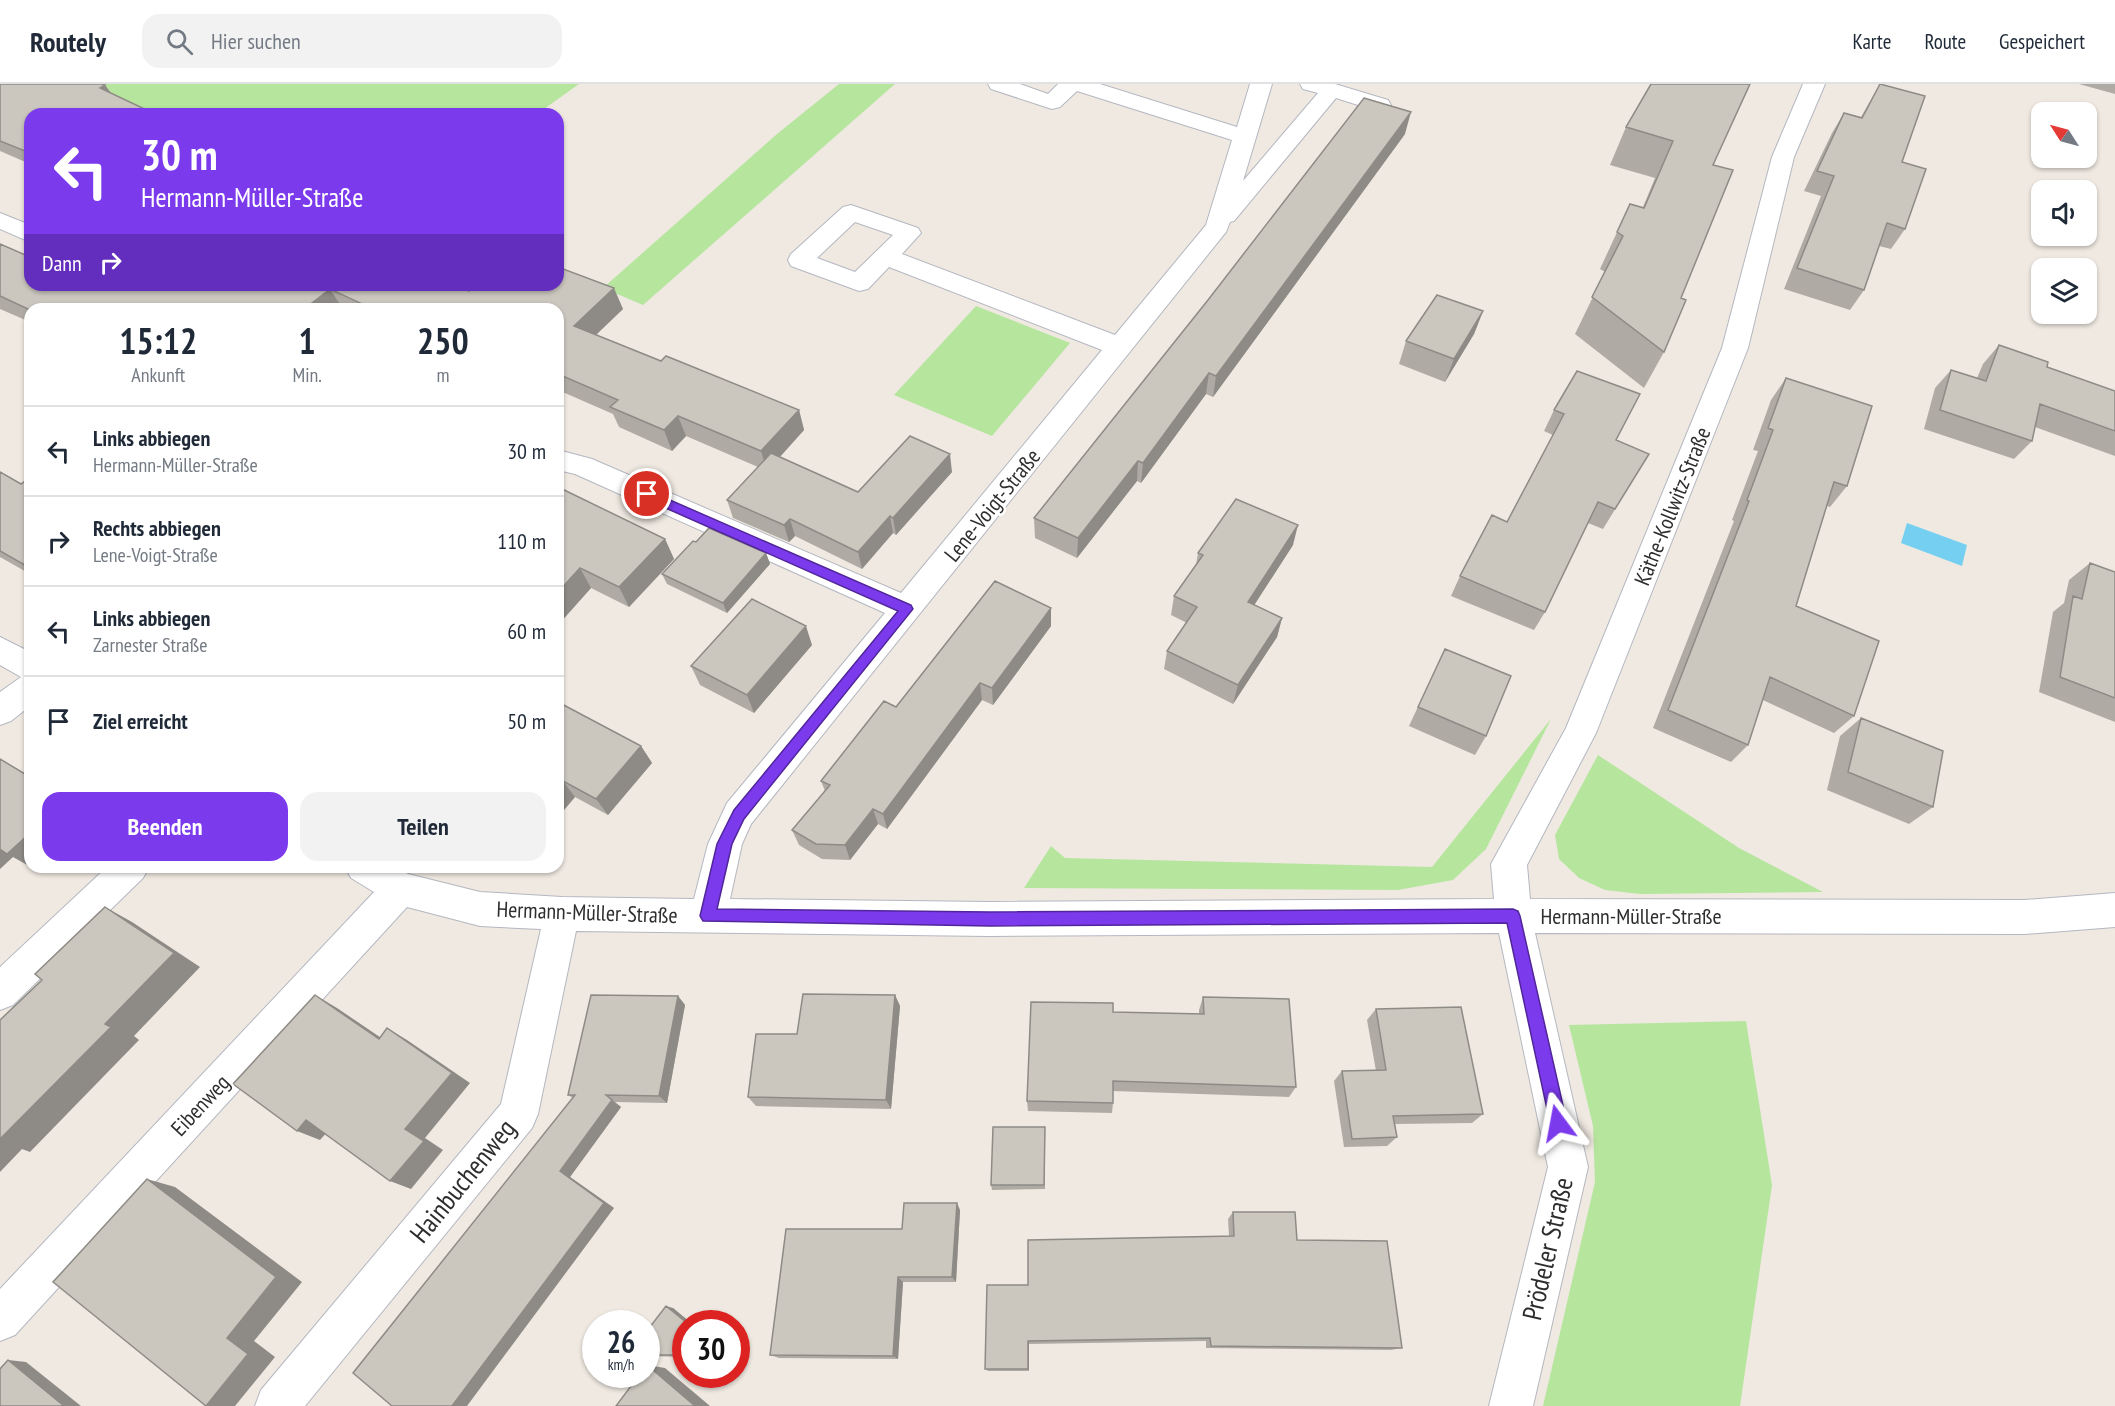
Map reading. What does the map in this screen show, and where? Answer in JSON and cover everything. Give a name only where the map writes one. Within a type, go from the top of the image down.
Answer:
[{"type":"street","points":[[999,84],[1052,102],[1071,84]]},
{"type":"street","points":[[1078,84],[1245,137]]},
{"type":"street","name":"Lene-Voigt-Straße","points":[[708,916],[725,844],[739,814],[1217,227],[1261,84]]},
{"type":"street","name":"Käthe-Kollwitz-Straße","points":[[1513,916],[1509,864],[1580,733],[1735,348],[1783,157],[1814,84]]},
{"type":"street","points":[[1217,227],[1322,87],[1380,105]]},
{"type":"street","points":[[0,220],[24,231]]},
{"type":"street","points":[[885,257],[1121,347]]},
{"type":"street","points":[[564,462],[582,466],[907,609]]},
{"type":"street","points":[[0,650],[24,664]]},
{"type":"street","points":[[0,711],[24,692]]},
{"type":"street","points":[[0,992],[125,873]]},
{"type":"street","name":"Hermann-Müller-Straße","points":[[373,873],[400,889],[480,909],[562,914],[990,919],[1513,916],[2024,917],[2115,910]]},
{"type":"street","name":"Eibenweg","points":[[0,1320],[400,889]]},
{"type":"street","name":"Hainbuchenweg","points":[[277,1406],[518,1114],[562,914]]},
{"type":"street","name":"Prödeler Straße","points":[[1511,1406],[1568,1167],[1513,916]]},
{"type":"green space","points":[[79,84],[579,84],[545,108],[143,108]]},
{"type":"green space","points":[[839,84],[895,84],[643,305],[603,288],[777,134]]},
{"type":"green space","points":[[976,306],[1070,343],[992,436],[894,395]]},
{"type":"green space","points":[[1551,719],[1486,849],[1453,880],[1398,890],[1024,888],[1051,846],[1065,858],[1432,867]]},
{"type":"green space","points":[[1598,755],[1739,848],[1823,892],[1640,894],[1605,890],[1579,878],[1559,859],[1555,835]]},
{"type":"green space","points":[[1746,1021],[1772,1185],[1740,1406],[1543,1406],[1595,1182],[1593,1126],[1569,1025]]},
{"type":"water","points":[[1907,523],[1967,545],[1962,566],[1901,543]]},
{"type":"building","points":[[0,84],[102,84],[105,85],[100,88],[142,108],[24,108],[24,151],[0,141]]},
{"type":"building","points":[[1651,84],[1750,84],[1713,165],[1733,170],[1681,298],[1686,300],[1664,352],[1592,297],[1623,236],[1617,232],[1630,204],[1644,208],[1673,141],[1626,127]]},
{"type":"building","points":[[1880,84],[1925,96],[1902,162],[1926,169],[1905,229],[1887,223],[1864,290],[1797,268],[1834,176],[1817,171],[1844,113],[1862,118]]},
{"type":"building","points":[[1364,98],[1411,112],[1216,376],[1209,373],[1143,463],[1138,461],[1078,538],[1034,518],[1208,300]]},
{"type":"building","points":[[0,244],[24,254],[24,291],[327,291],[312,303],[24,303],[24,307],[0,296]]},
{"type":"building","points":[[564,269],[614,288],[574,326],[661,361],[666,356],[799,410],[761,451],[678,416],[664,430],[610,407],[618,400],[564,377],[564,303],[360,303],[334,291],[564,291]]},
{"type":"building","points":[[1437,295],[1483,311],[1454,359],[1406,341]]},
{"type":"building","points":[[1999,345],[2048,362],[2047,367],[2115,391],[2115,431],[2040,404],[2032,441],[1940,410],[1951,370],[1986,381]]},
{"type":"building","points":[[1577,371],[1640,394],[1616,440],[1649,454],[1615,509],[1598,502],[1545,612],[1460,576],[1492,515],[1507,522],[1564,414],[1554,410]]},
{"type":"building","points":[[1786,378],[1872,406],[1847,486],[1834,482],[1796,606],[1879,641],[1854,716],[1770,677],[1748,745],[1668,710],[1749,501],[1747,500],[1773,430],[1768,428]]},
{"type":"building","points":[[910,436],[950,454],[893,518],[890,516],[858,552],[790,519],[784,525],[727,500],[771,453],[858,492]]},
{"type":"building","points":[[0,472],[21,484],[24,482],[24,565],[0,551]]},
{"type":"building","points":[[564,490],[665,539],[619,587],[580,568],[564,585]]},
{"type":"building","points":[[1236,499],[1298,525],[1248,602],[1282,618],[1238,685],[1167,651],[1197,607],[1174,596],[1203,555],[1198,553]]},
{"type":"building","points":[[709,528],[766,553],[723,603],[662,574],[693,541],[696,542]]},
{"type":"building","points":[[2090,563],[2115,572],[2115,698],[2060,677],[2073,596],[2082,599]]},
{"type":"building","points":[[995,581],[1051,608],[992,688],[980,683],[883,814],[873,809],[845,845],[816,844],[792,830],[830,785],[821,781],[884,701],[896,707]]},
{"type":"building","points":[[752,599],[806,626],[747,695],[691,666]]},
{"type":"building","points":[[1445,649],[1511,676],[1486,736],[1418,707]]},
{"type":"building","points":[[564,705],[641,746],[596,799],[564,782]]},
{"type":"building","points":[[1861,718],[1943,751],[1933,807],[1848,772]]},
{"type":"building","points":[[0,759],[24,773],[24,838],[7,854],[0,849]]},
{"type":"building","points":[[105,907],[174,953],[105,1024],[111,1027],[0,1139],[0,1020],[42,980],[35,974]]},
{"type":"building","points":[[803,994],[895,995],[886,1100],[748,1097],[756,1034],[797,1034]]},
{"type":"building","points":[[315,995],[379,1039],[387,1028],[452,1073],[405,1129],[424,1141],[390,1181],[306,1120],[297,1131],[233,1084]]},
{"type":"building","points":[[591,995],[678,996],[659,1096],[606,1095],[612,1100],[560,1171],[604,1203],[452,1406],[392,1406],[353,1373],[575,1095],[568,1095]]},
{"type":"building","points":[[1203,997],[1289,999],[1296,1087],[1113,1081],[1113,1103],[1027,1101],[1031,1002],[1113,1003],[1113,1012],[1204,1014]]},
{"type":"building","points":[[1461,1007],[1483,1114],[1393,1116],[1397,1137],[1352,1139],[1342,1071],[1386,1070],[1376,1009]]},
{"type":"building","points":[[993,1127],[1045,1127],[1044,1185],[991,1185]]},
{"type":"building","points":[[147,1179],[276,1277],[227,1338],[248,1354],[206,1406],[53,1282]]},
{"type":"building","points":[[904,1203],[957,1203],[952,1277],[898,1277],[893,1356],[770,1355],[786,1229],[902,1229]]},
{"type":"building","points":[[1233,1212],[1295,1212],[1297,1240],[1387,1241],[1402,1348],[1211,1346],[1210,1338],[1028,1341],[1028,1369],[985,1369],[987,1285],[1028,1285],[1028,1240],[1234,1236]]},
{"type":"building","points":[[666,1306],[672,1311],[672,1355],[660,1355],[660,1314]]},
{"type":"building","points":[[8,1360],[64,1406],[0,1406],[0,1369]]},
{"type":"building","points":[[660,1376],[695,1406],[616,1406],[630,1388],[660,1388]]},
{"type":"route","points":[[647,494],[907,609],[739,814],[725,844],[708,916],[990,919],[1513,916],[1558,1123]]}]
